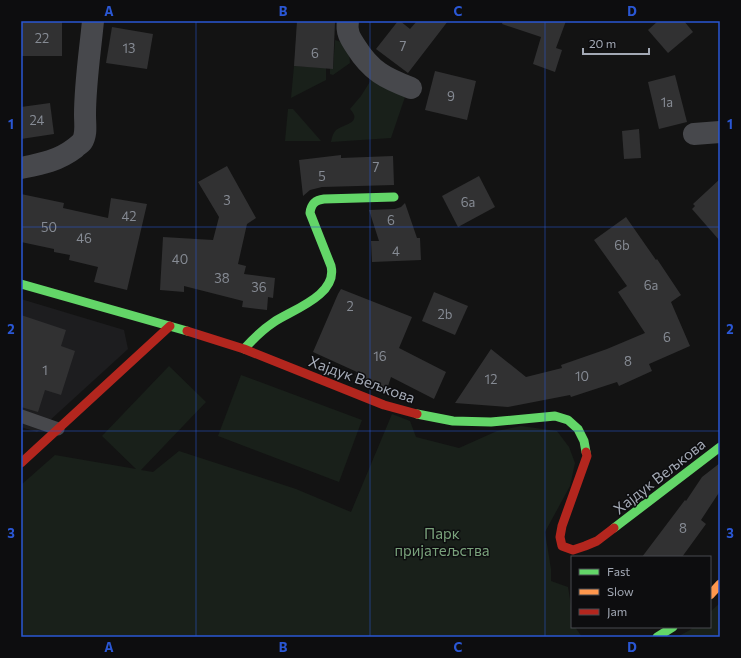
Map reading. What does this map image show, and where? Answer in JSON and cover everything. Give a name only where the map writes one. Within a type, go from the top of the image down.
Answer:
[{"type":"street","points":[[21,168],[60,158],[81,143],[85,136],[85,99],[93,21]]},
{"type":"street","points":[[348,21],[347,30],[353,42],[361,56],[373,69],[392,80],[411,88]]},
{"type":"street","points":[[694,134],[720,132]]},
{"type":"street","points":[[244,349],[253,338],[266,327],[308,303],[324,291],[330,282],[333,274],[331,265],[310,213],[313,203],[324,198],[394,197]]},
{"type":"street","name":"Хајдук Вељкова","points":[[21,284],[170,326],[244,349],[384,405],[424,416],[453,421],[491,422],[555,416],[568,420],[578,429],[584,441],[587,456],[562,526],[560,537],[562,546],[573,550],[597,541],[720,446]]},
{"type":"street","points":[[21,463],[170,326]]},
{"type":"street","points":[[711,594],[720,584]]},
{"type":"street","points":[[657,637],[672,628]]},
{"type":"lane","points":[[21,416],[58,429]]},
{"type":"shaded area","points":[[21,299],[124,330],[128,349],[37,432],[21,427]]},
{"type":"green space","points":[[335,40],[341,42],[349,52],[350,63],[333,75],[330,74],[330,68],[333,69]]},
{"type":"green space","points":[[294,66],[326,68],[326,80],[291,98]]},
{"type":"green space","points":[[373,77],[406,94],[391,138],[331,142],[336,130],[353,120],[354,117],[350,109],[361,96]]},
{"type":"green space","points":[[288,109],[293,109],[321,141],[285,141]]},
{"type":"green space","name":"Парк пријатељства","points":[[169,366],[206,402],[141,470],[153,472],[179,451],[296,489],[351,512],[392,414],[410,421],[416,437],[459,448],[497,431],[521,426],[557,431],[569,447],[575,463],[570,486],[545,532],[551,569],[551,581],[568,587],[571,606],[571,628],[576,628],[582,637],[21,637],[21,485],[55,455],[136,469],[102,436]]},
{"type":"green space","points":[[241,375],[362,420],[339,482],[218,436]]},
{"type":"green space","points":[[720,603],[720,637],[677,637],[692,628],[711,628],[711,611]]},
{"type":"building","points":[[22,21],[62,21],[62,56],[22,56]]},
{"type":"building","points":[[297,21],[335,22],[333,69],[294,66]]},
{"type":"building","points":[[398,21],[410,29],[417,21],[448,21],[408,73],[376,49]]},
{"type":"building","points":[[503,21],[566,21],[556,48],[562,50],[555,72],[533,64],[541,37],[502,24]]},
{"type":"building","points":[[658,21],[684,21],[693,32],[668,53],[648,30]]},
{"type":"building","points":[[112,27],[153,34],[147,69],[106,63]]},
{"type":"building","points":[[435,71],[476,81],[467,120],[425,110]]},
{"type":"building","points":[[675,75],[687,122],[659,129],[648,82]]},
{"type":"building","points":[[50,103],[54,134],[21,139],[21,107]]},
{"type":"building","points":[[639,129],[641,158],[624,159],[622,131]]},
{"type":"building","points":[[341,155],[341,158],[393,156],[394,185],[322,187],[310,190],[303,196],[299,160]]},
{"type":"building","points":[[227,166],[256,218],[247,224],[238,264],[246,266],[244,274],[275,278],[273,298],[268,297],[267,310],[242,307],[243,301],[184,286],[184,292],[160,290],[163,237],[213,240],[219,217],[198,182]]},
{"type":"building","points":[[479,176],[495,207],[458,227],[442,196]]},
{"type":"building","points":[[720,179],[720,241],[692,209],[695,206],[693,204]]},
{"type":"building","points":[[21,194],[64,203],[63,208],[108,218],[111,198],[147,204],[127,290],[94,282],[98,267],[69,260],[70,255],[54,252],[54,249],[21,242]]},
{"type":"building","points":[[405,203],[417,238],[420,238],[421,260],[372,262],[371,241],[379,241],[369,210],[395,209],[401,207]]},
{"type":"building","points":[[626,217],[681,295],[671,302],[690,346],[649,364],[652,371],[619,386],[617,382],[571,397],[570,395],[508,407],[455,403],[491,349],[526,377],[562,368],[561,365],[607,349],[645,333],[618,292],[627,286],[594,240]]},
{"type":"building","points":[[341,289],[412,317],[399,348],[446,372],[434,399],[391,377],[387,389],[355,377],[357,372],[313,352]]},
{"type":"building","points":[[434,292],[468,306],[455,335],[422,321]]},
{"type":"building","points":[[21,315],[66,330],[61,346],[75,351],[61,395],[45,390],[38,412],[21,407]]},
{"type":"building","points":[[720,463],[720,491],[701,520],[706,524],[683,556],[643,556],[685,500],[686,501],[702,477]]},
{"type":"traffic: fast","points":[[244,349],[270,325],[302,307],[321,293],[328,285],[331,276],[331,266],[310,213],[311,207],[314,203],[318,200],[324,199],[394,197]]},
{"type":"traffic: fast","points":[[21,284],[187,331]]},
{"type":"traffic: fast","points":[[417,414],[453,421],[491,422],[555,416],[568,420],[578,429],[584,441],[586,452]]},
{"type":"traffic: fast","points":[[614,528],[720,447]]},
{"type":"traffic: fast","points":[[657,637],[671,628]]},
{"type":"traffic: slow","points":[[711,594],[720,584]]},
{"type":"traffic: jam","points":[[21,463],[170,326]]},
{"type":"traffic: jam","points":[[187,331],[244,349],[384,405],[417,414]]},
{"type":"traffic: jam","points":[[586,452],[587,456],[562,526],[560,537],[562,546],[573,550],[585,546],[597,541],[614,528]]}]
